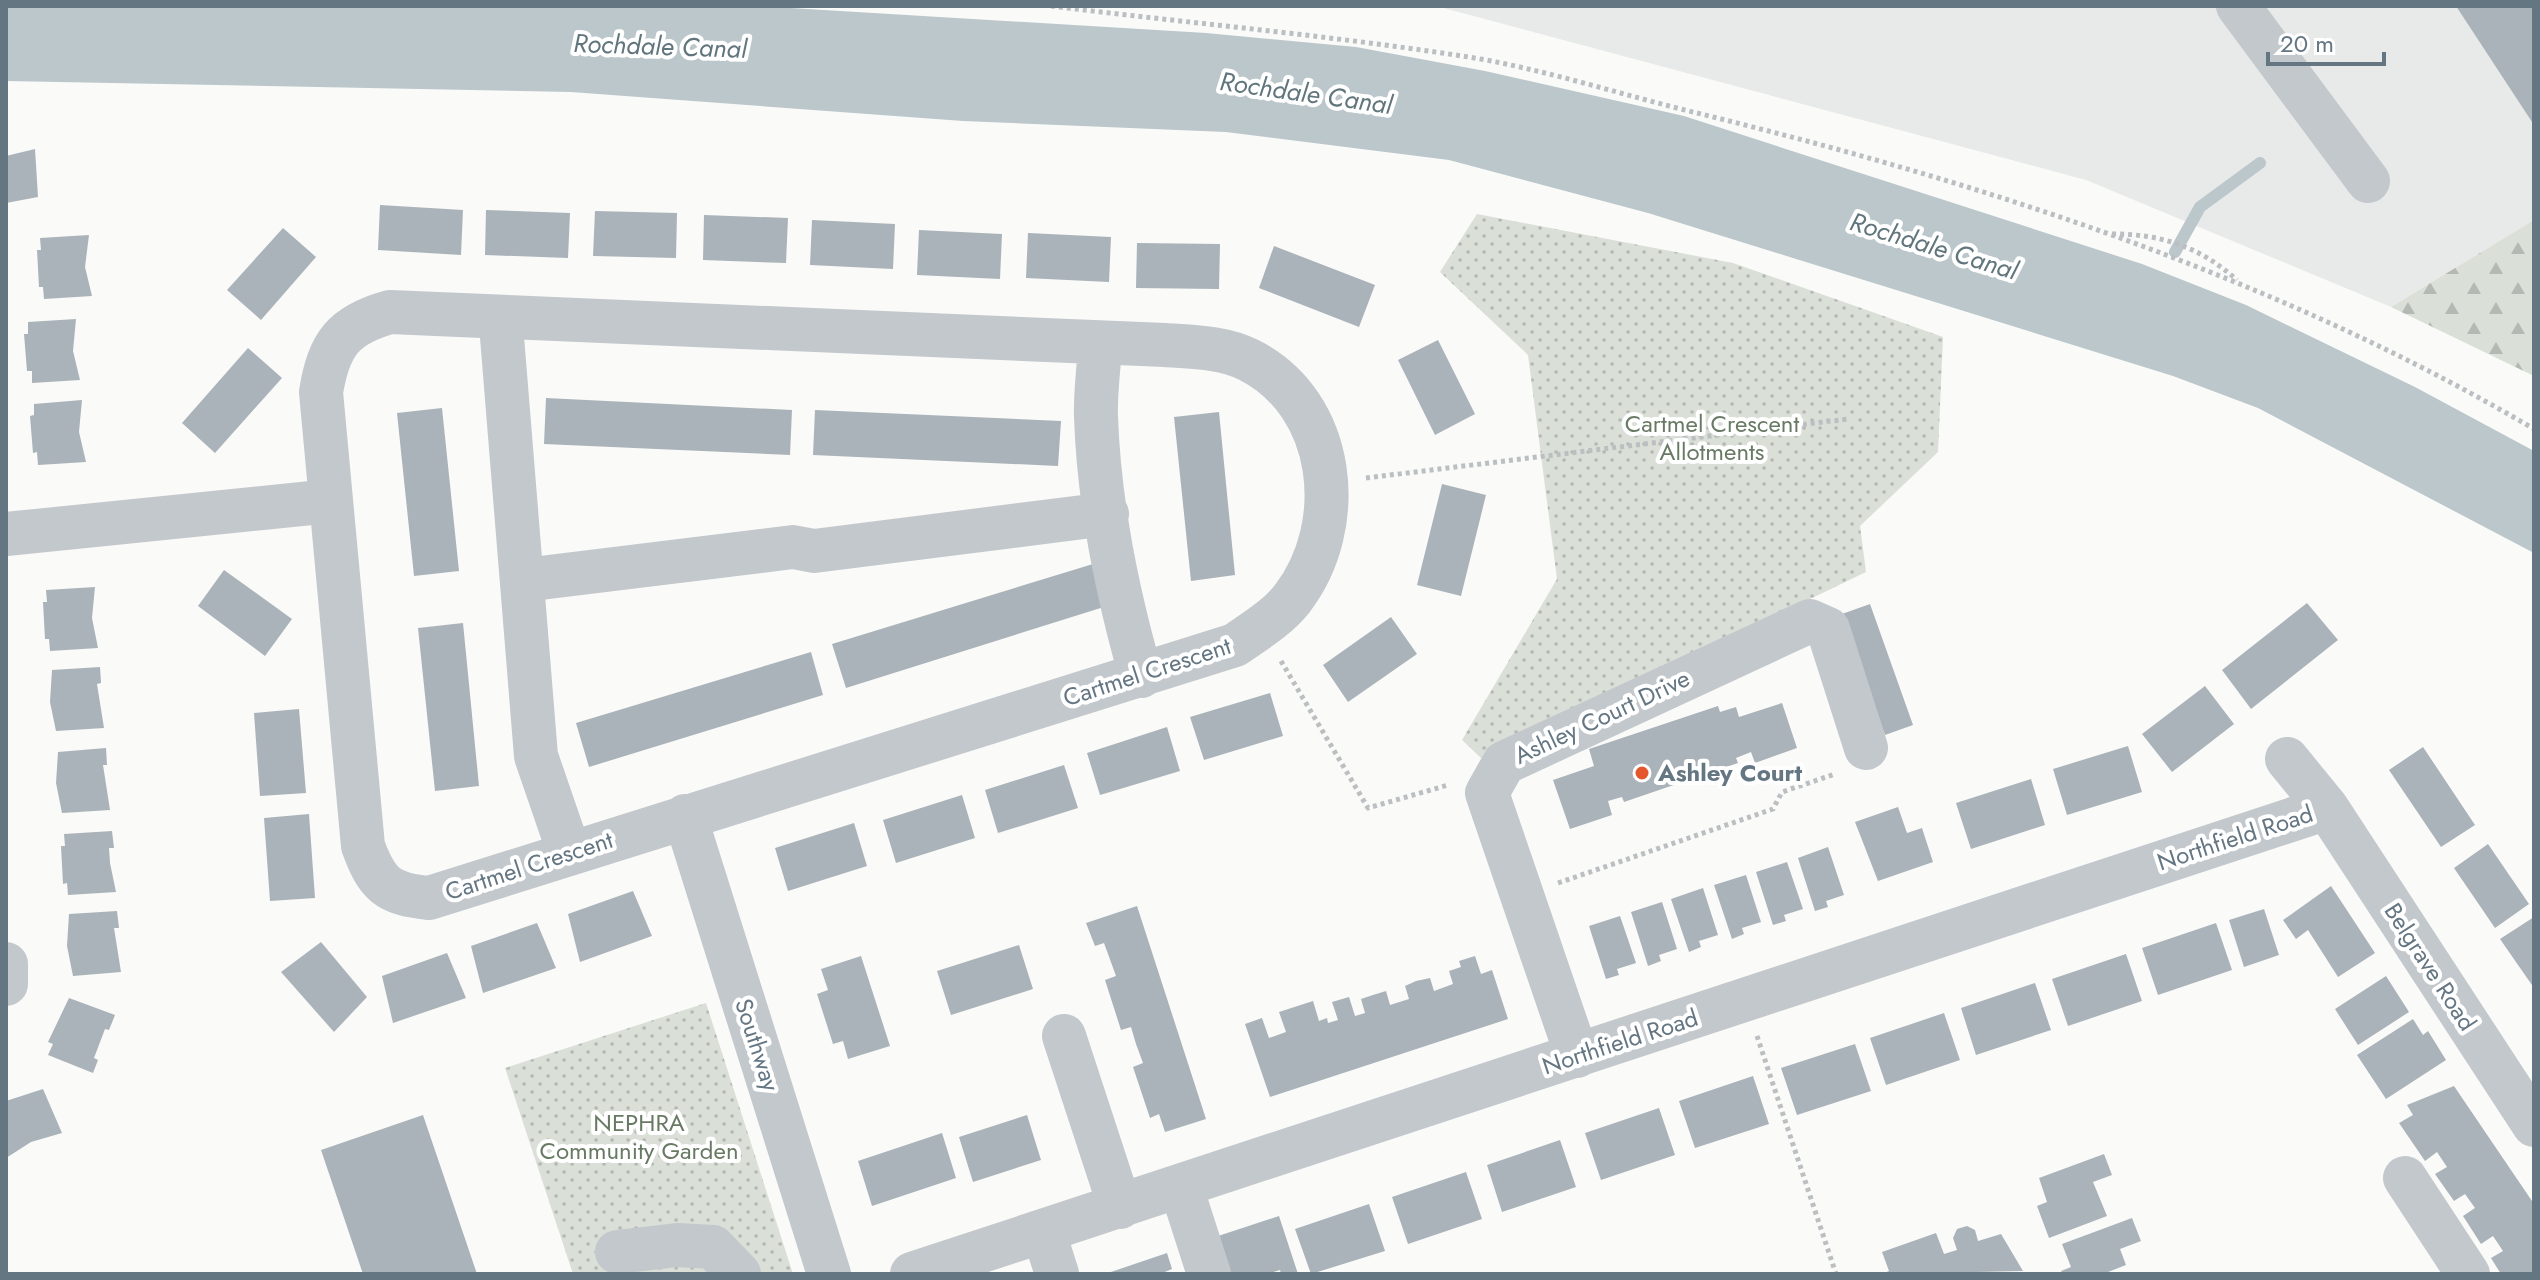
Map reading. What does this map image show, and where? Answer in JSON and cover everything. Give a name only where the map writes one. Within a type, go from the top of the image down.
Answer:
[{"type":"street","points":[[2238,6],[2368,181]]},
{"type":"street","name":"Cartmel Crescent","points":[[390,312],[504,317],[1205,348],[1236,355],[1267,371],[1286,388],[1312,427],[1329,482],[1320,544],[1292,599],[1266,624],[1235,645],[429,898],[388,889],[373,874],[363,846],[321,392],[326,362],[341,337],[363,320],[390,312]]},
{"type":"street","points":[[504,317],[502,337],[536,756],[569,852]]},
{"type":"street","points":[[1100,344],[1096,415],[1107,514],[1117,587],[1141,676]]},
{"type":"street","points":[[6,534],[331,501]]},
{"type":"street","points":[[524,580],[793,547],[814,551],[1107,514]]},
{"type":"street","name":"Ashley Court Drive","points":[[1577,1056],[1487,793],[1504,763],[1810,621],[1828,629],[1866,748]]},
{"type":"street","name":"Belgrave Road","points":[[2287,759],[2327,808],[2534,1125]]},
{"type":"street","name":"Northfield Road","points":[[912,1274],[2327,808]]},
{"type":"street","name":"Southway","points":[[685,816],[829,1274]]},
{"type":"street","points":[[6,964],[6,984]]},
{"type":"street","points":[[1064,1036],[1120,1207]]},
{"type":"street","points":[[2405,1178],[2468,1274]]},
{"type":"street","points":[[1181,1187],[1209,1274]]},
{"type":"street","points":[[1044,1233],[1057,1274]]},
{"type":"street","points":[[617,1252],[677,1245],[713,1247],[739,1274]]},
{"type":"path","points":[[1051,6],[1466,56],[1797,138],[1986,192],[2240,283],[2468,390],[2534,429]]},
{"type":"path","points":[[2107,235],[2148,234],[2211,257],[2240,283]]},
{"type":"path","points":[[1329,482],[1848,419]]},
{"type":"path","points":[[1274,649],[1368,808],[1449,785],[1454,800]]},
{"type":"path","points":[[1557,884],[1773,809],[1782,792],[1859,765],[1866,748]]},
{"type":"path","points":[[1755,1028],[1836,1274]]},
{"type":"shaded area","points":[[1436,6],[2534,6],[2534,220],[2391,307],[2086,180]]},
{"type":"green space","name":"Cartmel Crescent Allotments","points":[[1477,214],[1733,263],[1943,337],[1938,452],[1860,526],[1866,572],[1481,758],[1462,740],[1557,579],[1528,355],[1440,272]]},
{"type":"green space","points":[[2534,220],[2534,376],[2391,307]]},
{"type":"green space","name":"NEPHRA Community Garden","points":[[706,1003],[793,1274],[573,1274],[505,1068]]},
{"type":"water","name":"Rochdale Canal","points":[[6,6],[756,6],[1206,33],[1356,47],[1485,71],[1684,116],[2142,264],[2246,305],[2415,387],[2534,451],[2534,553],[2258,408],[2173,376],[1648,213],[1449,160],[1226,132],[963,121],[571,92],[6,81]]},
{"type":"building","points":[[2456,6],[2534,6],[2534,125]]},
{"type":"building","points":[[35,149],[38,197],[6,203],[6,156]]},
{"type":"building","points":[[380,205],[463,210],[461,255],[378,250]]},
{"type":"building","points":[[486,210],[570,213],[568,258],[485,255]]},
{"type":"building","points":[[595,211],[677,213],[676,258],[593,256]]},
{"type":"building","points":[[704,215],[788,218],[786,263],[703,260]]},
{"type":"building","points":[[812,220],[895,224],[893,269],[810,265]]},
{"type":"building","points":[[283,228],[316,257],[261,320],[227,290]]},
{"type":"building","points":[[919,230],[1002,234],[1000,279],[917,275]]},
{"type":"building","points":[[1028,233],[1111,237],[1109,282],[1026,278]]},
{"type":"building","points":[[89,235],[85,267],[92,296],[44,299],[43,287],[39,287],[37,250],[41,250],[40,238]]},
{"type":"building","points":[[1137,243],[1220,244],[1219,289],[1136,288]]},
{"type":"building","points":[[1274,246],[1375,285],[1359,327],[1259,288]]},
{"type":"building","points":[[76,319],[73,351],[80,380],[32,383],[32,371],[27,371],[24,334],[28,334],[28,322]]},
{"type":"building","points":[[1438,340],[1475,414],[1435,435],[1398,360]]},
{"type":"building","points":[[248,348],[282,378],[215,453],[182,423]]},
{"type":"building","points":[[546,398],[792,410],[790,455],[544,444]]},
{"type":"building","points":[[82,400],[79,432],[86,462],[38,465],[37,452],[33,453],[30,416],[34,415],[34,404]]},
{"type":"building","points":[[442,408],[459,571],[414,576],[397,413]]},
{"type":"building","points":[[815,410],[1061,421],[1058,466],[813,455]]},
{"type":"building","points":[[1219,412],[1235,575],[1191,581],[1174,417]]},
{"type":"building","points":[[1442,484],[1486,495],[1461,596],[1417,585]]},
{"type":"building","points":[[1093,564],[1107,606],[846,688],[832,644]]},
{"type":"building","points":[[224,570],[292,619],[265,656],[198,606]]},
{"type":"building","points":[[95,587],[92,618],[98,648],[50,651],[49,639],[45,639],[43,602],[47,602],[46,590]]},
{"type":"building","points":[[2307,603],[2338,640],[2251,709],[2222,670]]},
{"type":"building","points":[[1870,604],[1913,725],[1885,735],[1842,614]]},
{"type":"building","points":[[1391,617],[1417,654],[1348,702],[1323,665]]},
{"type":"building","points":[[463,623],[479,786],[435,791],[418,628]]},
{"type":"building","points":[[811,652],[823,695],[589,767],[576,723]]},
{"type":"building","points":[[100,667],[101,683],[97,684],[104,728],[56,731],[50,702],[52,670]]},
{"type":"building","points":[[2205,686],[2234,724],[2172,772],[2142,734]]},
{"type":"building","points":[[1270,693],[1283,736],[1204,760],[1190,717]]},
{"type":"building","name":"Ashley Court","points":[[1782,703],[1797,748],[1755,763],[1751,752],[1736,758],[1738,763],[1624,802],[1622,797],[1608,801],[1612,815],[1570,829],[1553,780],[1594,766],[1589,749],[1718,706],[1720,712],[1736,707],[1739,717]]},
{"type":"building","points":[[299,709],[306,793],[260,796],[254,713]]},
{"type":"building","points":[[1167,727],[1180,771],[1100,795],[1087,753]]},
{"type":"building","points":[[2128,746],[2142,792],[2067,815],[2053,769]]},
{"type":"building","points":[[2423,747],[2475,825],[2441,847],[2389,770]]},
{"type":"building","points":[[106,748],[107,765],[103,765],[110,810],[62,813],[56,783],[58,752]]},
{"type":"building","points":[[1064,765],[1078,808],[998,833],[985,790]]},
{"type":"building","points":[[2031,779],[2045,825],[1971,849],[1956,803]]},
{"type":"building","points":[[962,795],[975,838],[896,863],[883,820]]},
{"type":"building","points":[[1898,807],[1907,833],[1922,828],[1933,862],[1878,881],[1855,822]]},
{"type":"building","points":[[309,814],[315,898],[270,901],[264,818]]},
{"type":"building","points":[[854,823],[867,866],[788,891],[775,848]]},
{"type":"building","points":[[112,831],[114,848],[109,848],[116,892],[68,895],[67,883],[63,884],[61,846],[65,846],[64,834]]},
{"type":"building","points":[[2488,844],[2529,904],[2495,928],[2454,868]]},
{"type":"building","points":[[1828,847],[1844,895],[1826,901],[1828,907],[1815,911],[1798,858]]},
{"type":"building","points":[[1787,862],[1803,909],[1784,915],[1786,921],[1773,925],[1756,872]]},
{"type":"building","points":[[1746,875],[1761,922],[1742,928],[1744,934],[1732,939],[1714,885]]},
{"type":"building","points":[[2331,886],[2375,953],[2338,977],[2308,930],[2296,939],[2283,920]]},
{"type":"building","points":[[1703,888],[1718,935],[1699,941],[1701,947],[1689,952],[1671,899]]},
{"type":"building","points":[[633,891],[652,936],[580,962],[568,914]]},
{"type":"building","points":[[1662,902],[1677,949],[1659,955],[1661,961],[1648,966],[1631,912]]},
{"type":"building","points":[[1137,906],[1206,1119],[1165,1132],[1159,1114],[1150,1118],[1133,1067],[1143,1063],[1131,1027],[1121,1030],[1105,980],[1116,976],[1104,943],[1095,946],[1086,923]]},
{"type":"building","points":[[2264,909],[2279,955],[2244,967],[2229,920]]},
{"type":"building","points":[[117,911],[119,928],[114,928],[121,972],[73,976],[67,946],[69,914]]},
{"type":"building","points":[[1620,916],[1636,963],[1617,969],[1619,975],[1606,979],[1589,926]]},
{"type":"building","points":[[2534,917],[2534,988],[2500,939]]},
{"type":"building","points":[[537,923],[556,968],[483,993],[471,946]]},
{"type":"building","points":[[2216,923],[2232,970],[2158,995],[2142,948]]},
{"type":"building","points":[[321,942],[367,997],[334,1032],[281,972]]},
{"type":"building","points":[[1019,945],[1033,989],[951,1015],[937,971]]},
{"type":"building","points":[[447,953],[466,998],[393,1023],[382,976]]},
{"type":"building","points":[[2126,954],[2142,1001],[2068,1026],[2052,979]]},
{"type":"building","points":[[861,956],[890,1046],[848,1059],[843,1041],[833,1044],[817,994],[828,990],[821,969]]},
{"type":"building","points":[[1475,956],[1481,974],[1492,970],[1508,1019],[1270,1097],[1245,1024],[1262,1018],[1269,1038],[1286,1032],[1279,1012],[1313,1001],[1319,1021],[1327,1018],[1328,1023],[1338,1020],[1332,1002],[1349,997],[1355,1016],[1365,1013],[1361,999],[1373,995],[1386,991],[1390,1005],[1409,999],[1405,986],[1416,981],[1430,978],[1434,991],[1453,984],[1449,971],[1461,967],[1459,961]]},
{"type":"building","points":[[2386,976],[2409,1012],[2358,1045],[2335,1009]]},
{"type":"building","points":[[2035,983],[2051,1030],[1976,1055],[1961,1008]]},
{"type":"building","points":[[69,998],[115,1015],[109,1030],[105,1029],[94,1058],[98,1060],[93,1073],[48,1055],[53,1044],[48,1042]]},
{"type":"building","points":[[1944,1013],[1960,1060],[1886,1085],[1870,1038]]},
{"type":"building","points":[[2413,1019],[2423,1035],[2428,1031],[2446,1060],[2386,1099],[2357,1055]]},
{"type":"building","points":[[1855,1044],[1871,1091],[1797,1115],[1781,1068]]},
{"type":"building","points":[[1753,1076],[1769,1124],[1695,1148],[1679,1101]]},
{"type":"building","points":[[2454,1086],[2534,1204],[2534,1274],[2501,1274],[2491,1258],[2503,1251],[2493,1236],[2481,1244],[2463,1216],[2475,1208],[2465,1194],[2454,1201],[2435,1174],[2447,1167],[2437,1152],[2425,1161],[2399,1123],[2413,1115],[2407,1105]]},
{"type":"building","points":[[43,1089],[62,1133],[31,1142],[6,1158],[6,1101]]},
{"type":"building","points":[[1659,1108],[1675,1155],[1601,1180],[1585,1133]]},
{"type":"building","points":[[423,1115],[477,1274],[363,1274],[321,1150]]},
{"type":"building","points":[[1027,1115],[1041,1160],[973,1182],[959,1137]]},
{"type":"building","points":[[942,1133],[956,1178],[872,1206],[858,1161]]},
{"type":"building","points":[[1560,1140],[1576,1187],[1502,1212],[1487,1165]]},
{"type":"building","points":[[2104,1154],[2112,1175],[2093,1182],[2107,1216],[2049,1238],[2037,1206],[2047,1202],[2039,1178]]},
{"type":"building","points":[[1466,1172],[1482,1219],[1408,1244],[1392,1197]]},
{"type":"building","points":[[1369,1204],[1385,1251],[1311,1274],[1295,1229]]},
{"type":"building","points":[[1279,1216],[1298,1274],[1281,1274],[1280,1270],[1267,1274],[1217,1274],[1206,1240]]},
{"type":"building","points":[[2132,1218],[2141,1241],[2120,1249],[2126,1265],[2103,1274],[2063,1274],[2061,1271],[2071,1267],[2062,1244]]},
{"type":"building","points":[[1967,1226],[1975,1230],[1978,1241],[2001,1234],[2023,1271],[1882,1274],[1889,1271],[1882,1252],[1936,1233],[1944,1254],[1957,1250],[1953,1238],[1957,1229]]},
{"type":"building","points":[[1167,1253],[1172,1269],[1160,1274],[1105,1274]]},
{"type":"waterway","points":[[2175,252],[2200,207],[2260,163]]},
{"type":"place","name":"Ashley Court","points":[[1642,773]]}]
